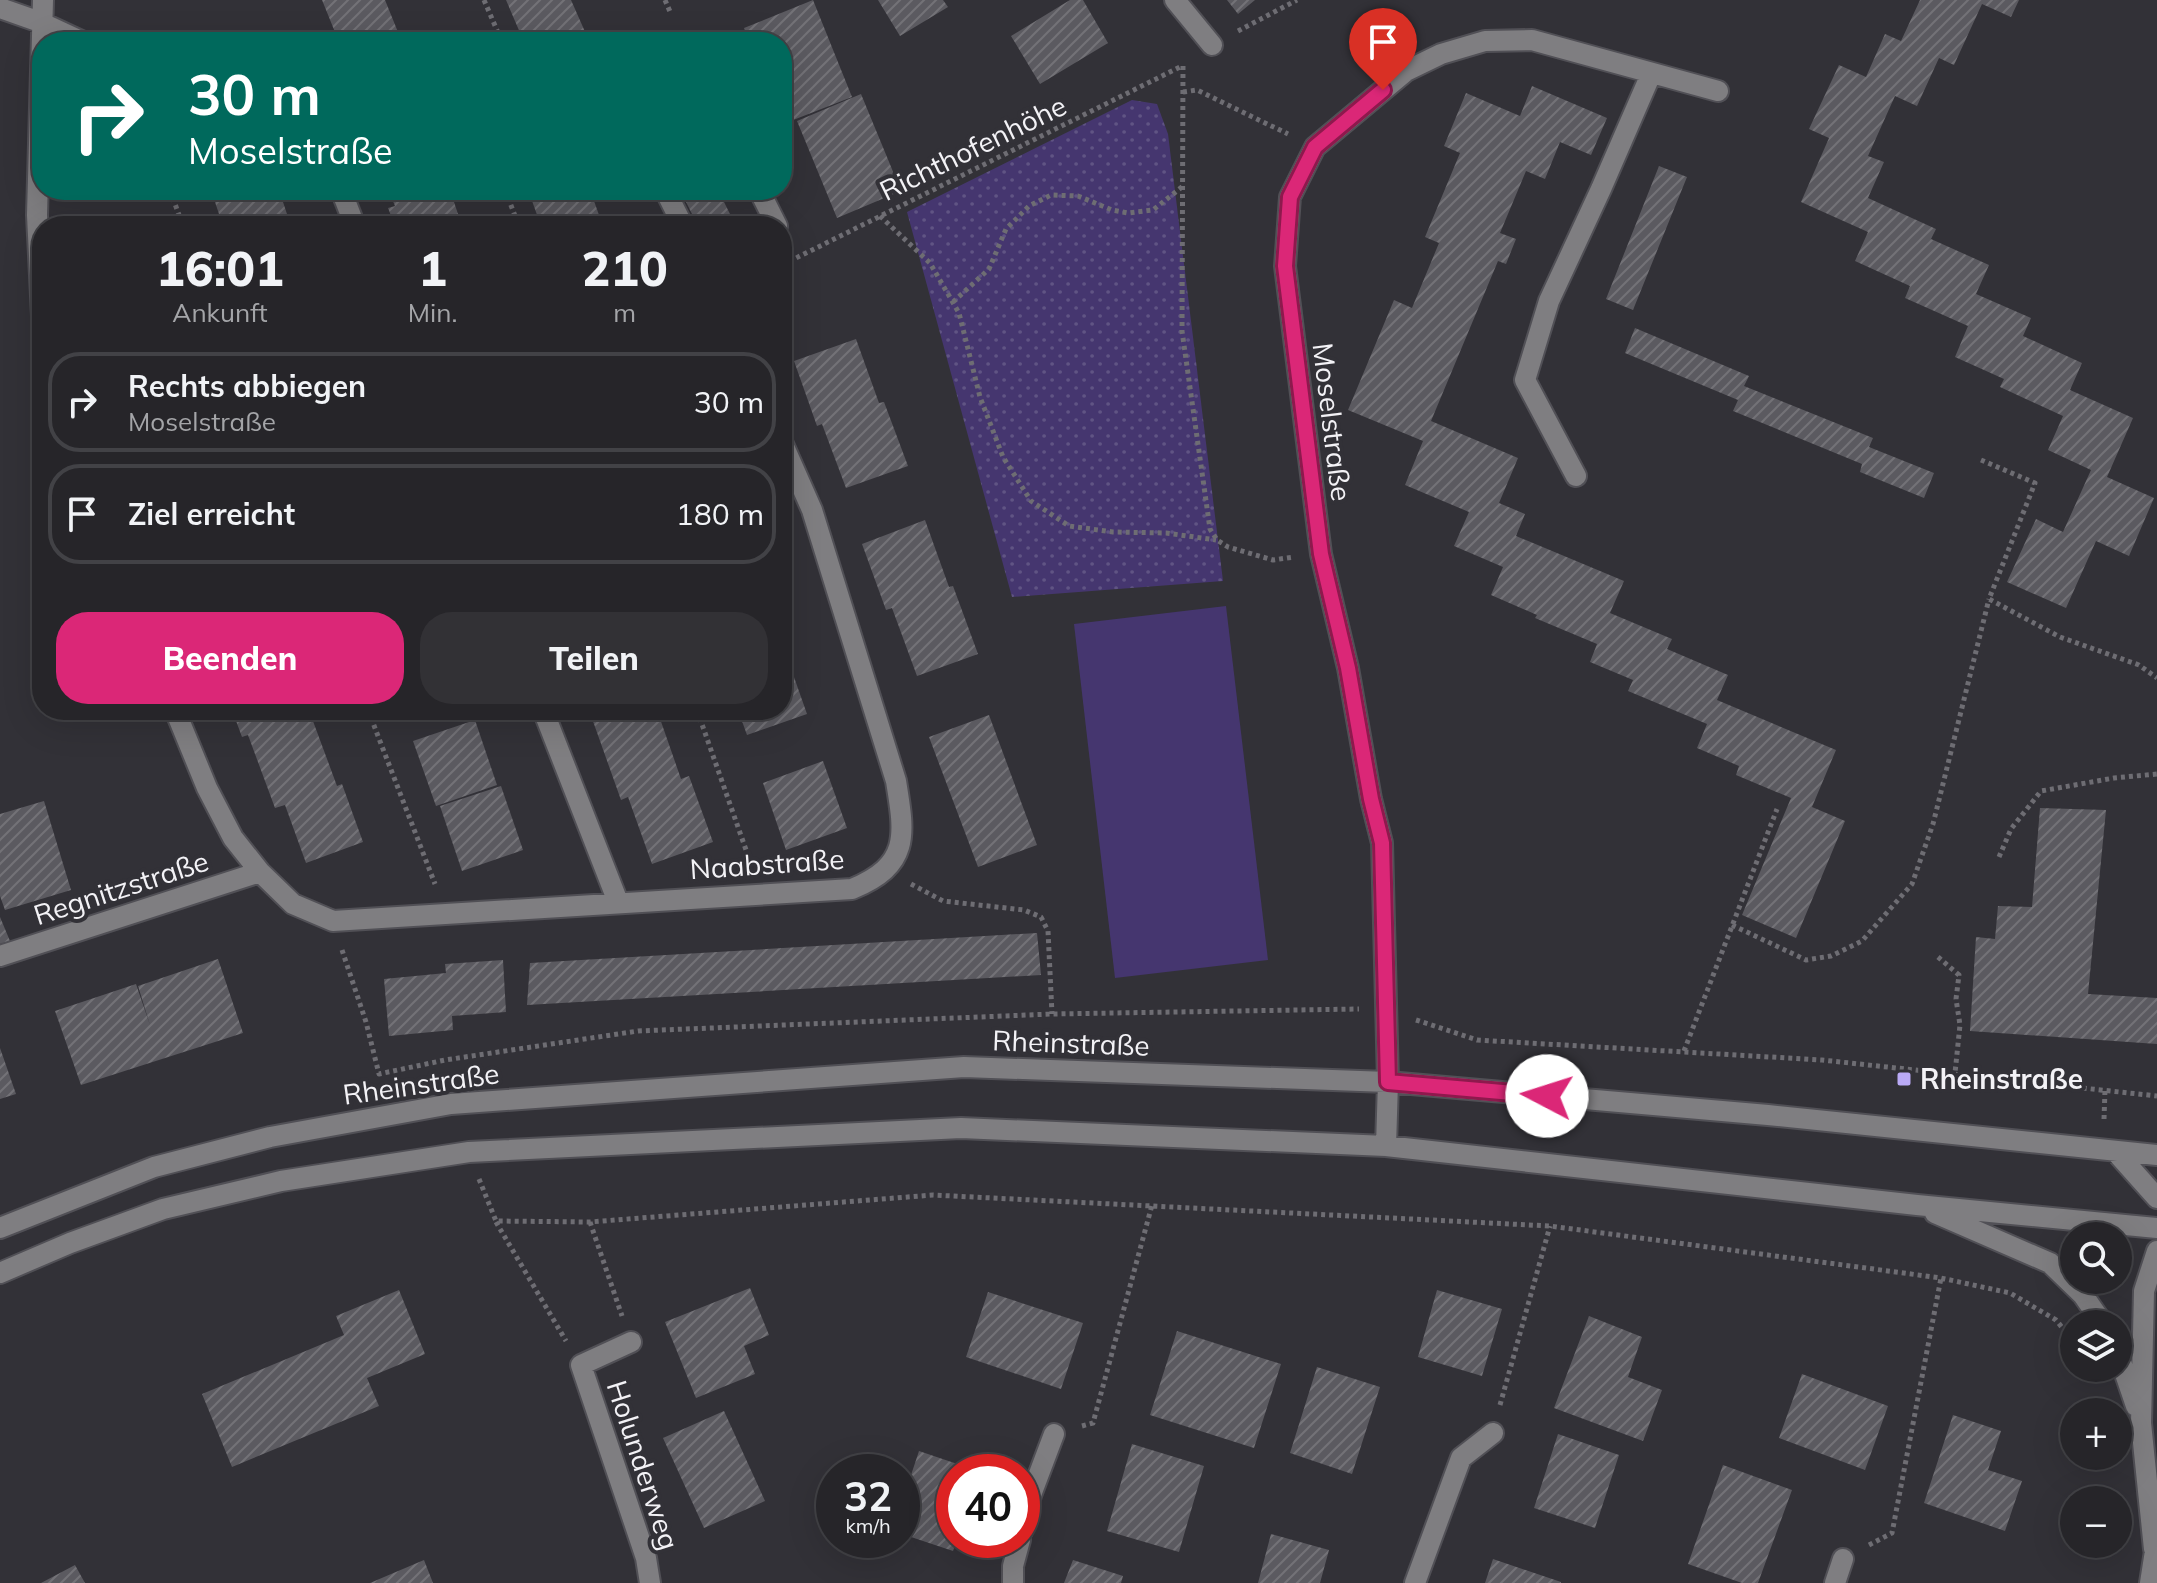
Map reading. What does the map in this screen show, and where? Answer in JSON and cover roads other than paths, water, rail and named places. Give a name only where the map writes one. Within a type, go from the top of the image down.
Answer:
[{"type":"street","points":[[40,32],[43,0]]},
{"type":"street","points":[[1175,0],[1212,45]]},
{"type":"street","points":[[0,8],[62,32]]},
{"type":"street","name":"Moselstraße","points":[[1386,1146],[1388,1082],[1382,843],[1371,799],[1348,668],[1321,554],[1285,266],[1290,197],[1315,147],[1406,71],[1441,54],[1485,41],[1532,40],[1718,91]]},
{"type":"street","points":[[1576,476],[1525,380],[1549,301],[1651,74]]},
{"type":"street","name":"Naabstraße","points":[[179,720],[213,801],[233,838],[260,872],[293,904],[333,921],[852,889],[872,881],[886,871],[895,859],[901,841],[902,817],[896,781],[812,510],[792,465]]},
{"type":"street","points":[[547,720],[618,902]]},
{"type":"street","name":"Regnitzstraße","points":[[0,956],[260,872]]},
{"type":"street","name":"Rheinstraße","points":[[0,1228],[154,1167],[270,1137],[468,1101],[964,1067],[1388,1082],[1768,1115],[2157,1155]]},
{"type":"street","points":[[0,1273],[163,1209],[281,1181],[469,1152],[961,1128],[1386,1146],[1917,1205],[2157,1228]]},
{"type":"street","points":[[2116,1152],[2157,1198]]},
{"type":"street","points":[[1917,1205],[2050,1263],[2083,1295],[2093,1310]]},
{"type":"street","points":[[2150,1583],[2156,1544],[2141,1423],[2144,1291],[2157,1251]]},
{"type":"street","name":"Holunderweg","points":[[631,1342],[581,1365],[646,1558],[650,1583]]},
{"type":"street","points":[[2128,1382],[2141,1423]]},
{"type":"street","points":[[1415,1583],[1461,1458],[1493,1433]]},
{"type":"street","points":[[1040,1471],[1054,1434]]},
{"type":"street","points":[[1013,1583],[1015,1558]]},
{"type":"street","points":[[1835,1583],[1843,1559]]},
{"type":"place","name":"Rheinstraße","points":[[1904,1079]]}]
